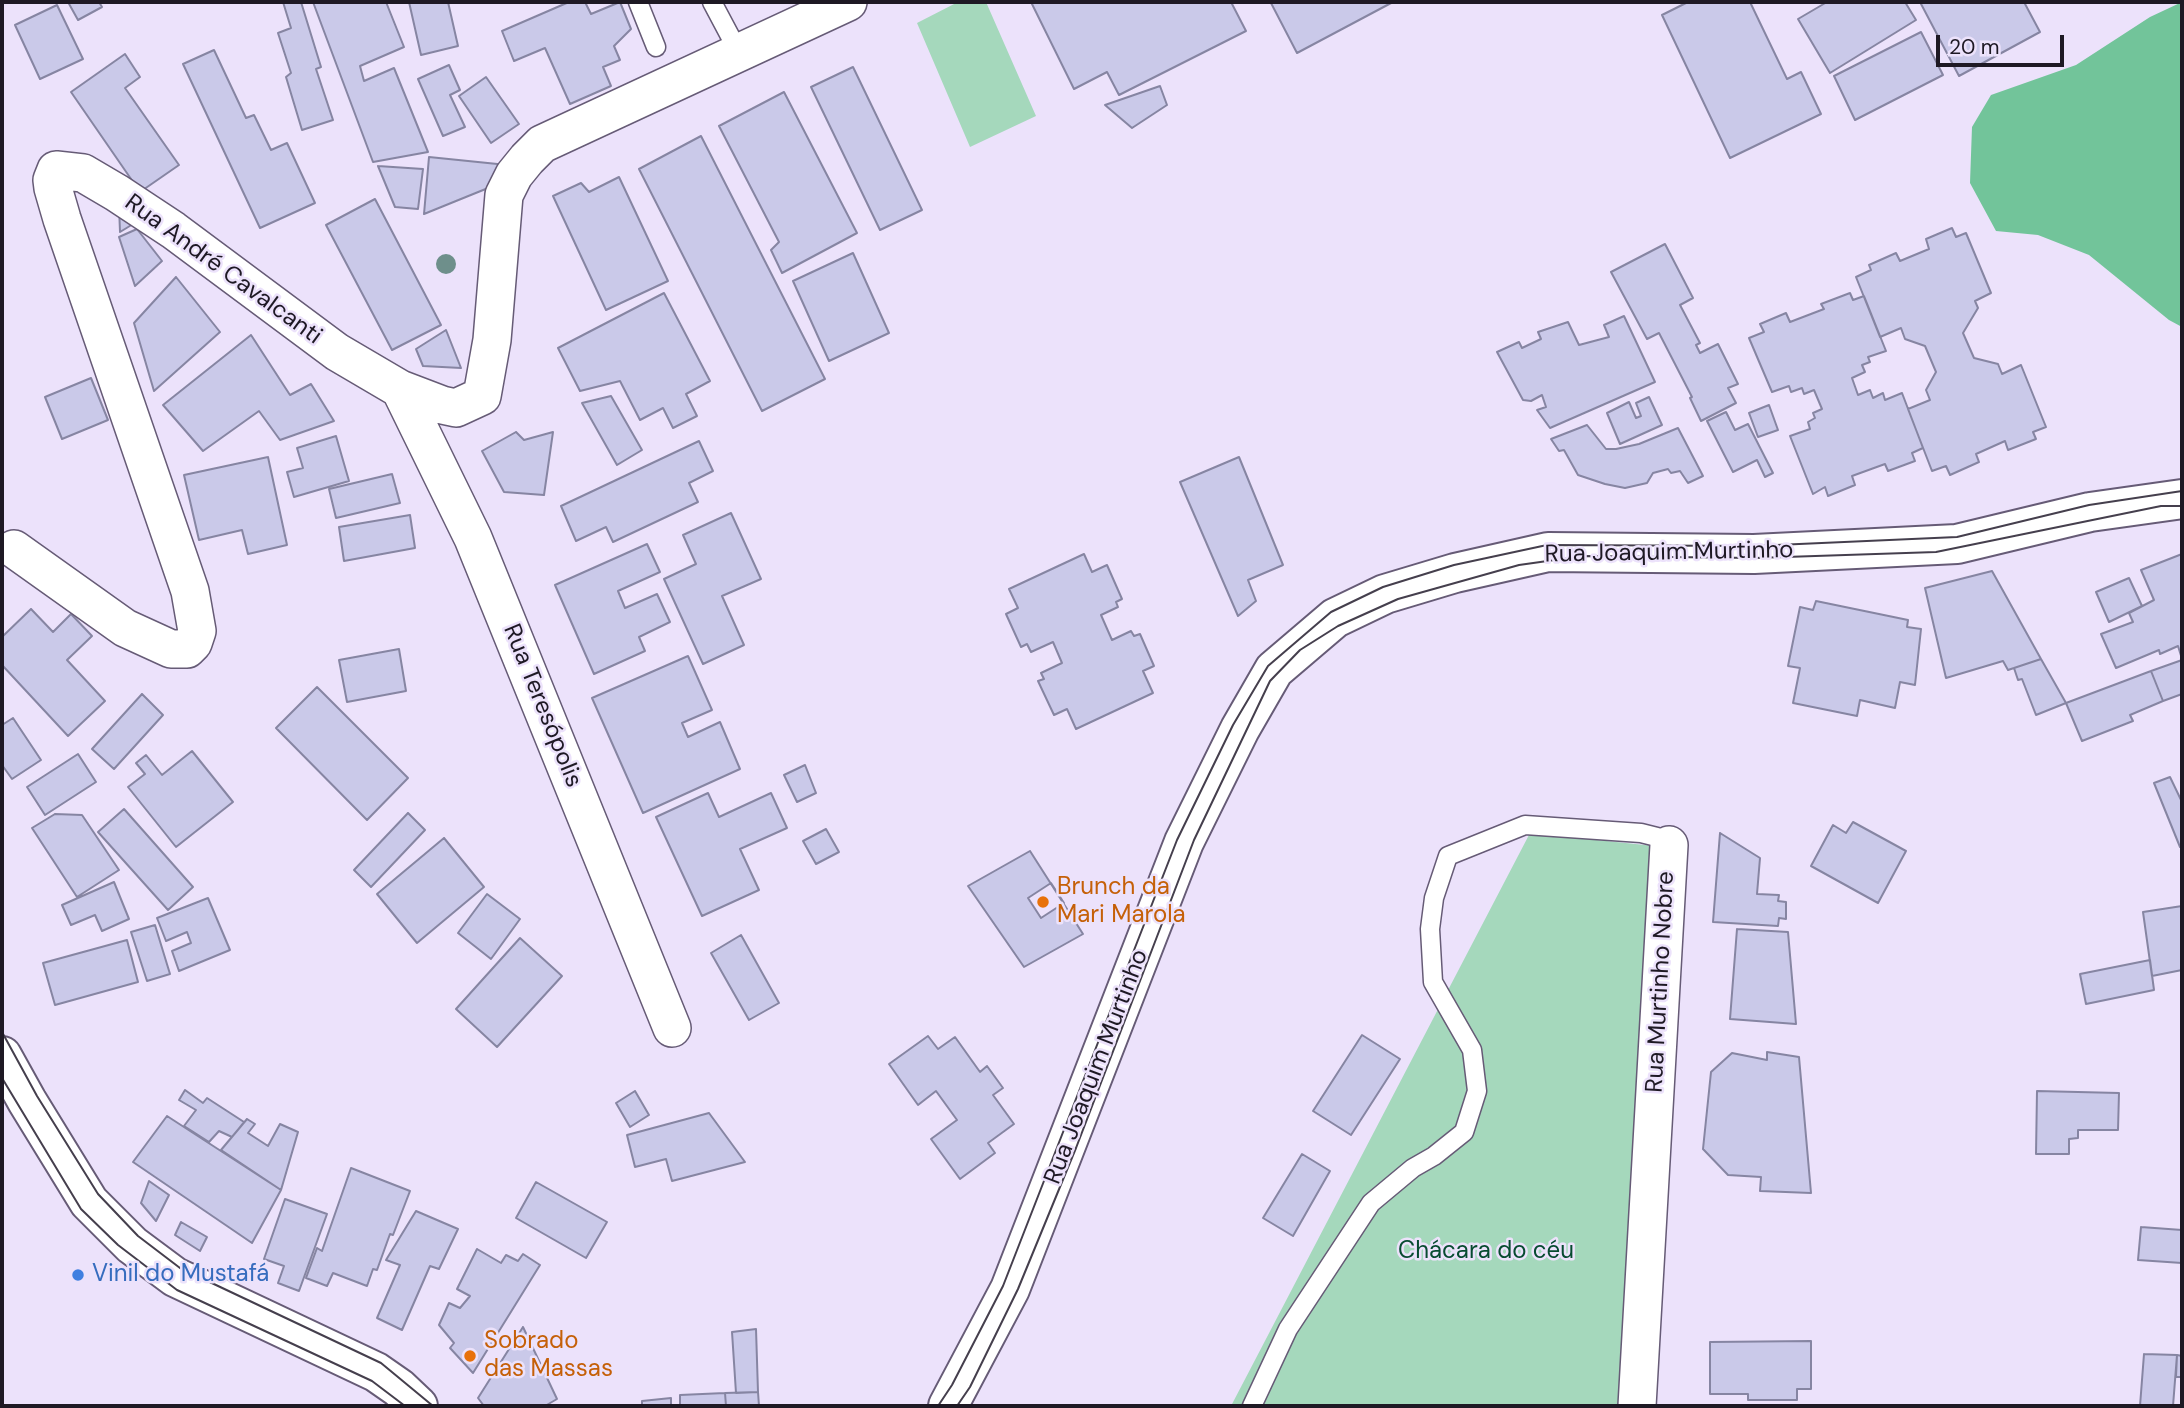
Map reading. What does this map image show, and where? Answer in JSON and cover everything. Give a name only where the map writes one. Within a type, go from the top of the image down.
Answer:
[{"type":"street","name":"Rua André Cavalcanti","points":[[14,549],[125,628],[171,649],[187,649],[193,643],[197,631],[190,591],[62,219],[52,180],[56,170],[83,173],[117,193],[173,230],[337,352],[400,389],[456,408],[482,396],[492,340],[504,195],[514,174],[527,159],[542,144],[848,2]]},
{"type":"street","name":"Rua Teresópolis","points":[[400,389],[474,538],[673,1028]]},
{"type":"street","name":"Rua Joaquim Murtinho","points":[[948,1406],[1010,1289],[1184,842],[1228,751],[1274,670],[1335,618],[1397,590],[1455,573],[1548,552],[1754,554],[1957,544],[2090,512],[2182,499]]},
{"type":"street","name":"Rua Murtinho Nobre","points":[[1637,1406],[1670,845]]},
{"type":"street","points":[[2,1056],[89,1202],[132,1245],[175,1277],[376,1373],[399,1388],[418,1406]]},
{"type":"lane","points":[[638,2],[656,47]]},
{"type":"lane","points":[[712,2],[738,51]]},
{"type":"lane","name":"Rua Murtinho Nobre","points":[[1252,1406],[1288,1329],[1371,1203],[1464,1132],[1477,1091],[1472,1050],[1433,982],[1430,929],[1434,898],[1448,856],[1525,825],[1641,833],[1657,837],[1670,845]]},
{"type":"green space","points":[[958,2],[986,2],[1036,116],[970,147],[917,23]]},
{"type":"green space","points":[[2182,2],[2182,327],[2169,320],[2089,255],[2038,235],[1996,231],[1970,183],[1972,127],[1991,95],[2076,65],[2150,17]]},
{"type":"green space","name":"Chácara do céu","points":[[1530,833],[1664,847],[1630,1406],[1231,1406]]},
{"type":"building","points":[[68,2],[99,2],[102,7],[78,20]]},
{"type":"building","points":[[283,2],[301,2],[321,67],[316,69],[333,120],[302,130],[286,77],[291,73],[278,33],[291,28]]},
{"type":"building","points":[[313,2],[386,2],[404,47],[360,66],[364,81],[394,68],[428,152],[373,162]]},
{"type":"building","points":[[409,2],[448,2],[458,46],[421,55]]},
{"type":"building","points":[[569,2],[585,2],[591,14],[620,2],[631,29],[614,46],[620,60],[603,67],[611,86],[570,104],[545,48],[514,61],[502,31]]},
{"type":"building","points":[[1031,2],[1231,2],[1246,31],[1119,95],[1107,72],[1074,89]]},
{"type":"building","points":[[1393,2],[1297,53],[1271,3]]},
{"type":"building","points":[[1688,2],[1750,2],[1787,79],[1801,72],[1821,114],[1730,158],[1662,15]]},
{"type":"building","points":[[1827,2],[1905,2],[1916,20],[1830,73],[1798,19]]},
{"type":"building","points":[[1920,2],[2024,2],[2040,32],[1959,76]]},
{"type":"building","points":[[57,5],[83,59],[40,79],[15,25]]},
{"type":"building","points":[[1921,32],[1943,75],[1855,120],[1834,76]]},
{"type":"building","points":[[214,50],[246,118],[254,115],[271,150],[287,143],[315,203],[260,228],[183,64]]},
{"type":"building","points":[[125,54],[140,77],[125,88],[179,165],[140,192],[71,92]]},
{"type":"building","points":[[449,65],[460,90],[450,95],[465,127],[443,136],[418,79]]},
{"type":"building","points":[[853,67],[922,210],[880,230],[811,87]]},
{"type":"building","points":[[486,77],[519,124],[491,143],[459,96]]},
{"type":"building","points":[[1160,86],[1167,105],[1132,128],[1105,105]]},
{"type":"building","points":[[784,92],[857,233],[782,273],[771,250],[779,242],[719,126]]},
{"type":"building","points":[[701,136],[825,379],[762,411],[639,169]]},
{"type":"building","points":[[429,157],[517,166],[493,186],[424,214]]},
{"type":"building","points":[[378,166],[423,169],[418,209],[395,207]]},
{"type":"building","points":[[619,177],[668,281],[606,310],[553,196],[581,183],[589,192]]},
{"type":"building","points":[[375,199],[441,325],[392,350],[326,225]]},
{"type":"building","points":[[119,206],[138,221],[120,232]]},
{"type":"building","points":[[1952,228],[1956,237],[1966,233],[1991,293],[1975,301],[1978,308],[1963,333],[1974,358],[1998,364],[2002,374],[2021,365],[2046,427],[2033,432],[2036,439],[2008,450],[2005,441],[1976,454],[1979,462],[1950,475],[1946,466],[1932,471],[1908,409],[1930,400],[1926,390],[1936,372],[1925,346],[1905,339],[1901,328],[1880,337],[1856,277],[1871,270],[1869,265],[1896,253],[1900,261],[1929,249],[1926,239]]},
{"type":"building","points":[[137,229],[162,261],[135,286],[119,237]]},
{"type":"building","points":[[1665,244],[1693,298],[1680,305],[1700,343],[1696,345],[1700,353],[1718,344],[1738,384],[1728,388],[1736,403],[1701,421],[1690,398],[1692,397],[1659,333],[1647,339],[1611,272]]},
{"type":"building","points":[[853,253],[889,333],[829,361],[793,281]]},
{"type":"building","points":[[176,277],[220,332],[154,391],[134,323]]},
{"type":"building","points":[[664,293],[710,381],[686,394],[697,416],[673,428],[663,408],[640,420],[620,381],[580,391],[558,348]]},
{"type":"building","points":[[1850,293],[1853,300],[1864,296],[1886,351],[1868,357],[1870,362],[1862,365],[1865,372],[1852,378],[1858,395],[1870,390],[1873,398],[1883,393],[1885,400],[1902,393],[1923,448],[1912,453],[1915,461],[1888,471],[1885,464],[1852,476],[1855,485],[1828,496],[1825,487],[1813,494],[1790,436],[1810,429],[1808,422],[1815,418],[1813,413],[1822,409],[1814,390],[1804,394],[1802,388],[1791,392],[1789,386],[1772,392],[1749,338],[1764,332],[1760,324],[1786,313],[1790,322],[1824,309],[1821,304]]},
{"type":"building","points":[[1624,316],[1655,382],[1550,428],[1537,410],[1546,407],[1542,395],[1531,401],[1523,400],[1497,352],[1519,342],[1522,348],[1541,339],[1538,332],[1568,322],[1579,345],[1609,337],[1604,325]]},
{"type":"building","points":[[446,330],[461,368],[423,366],[416,349]]},
{"type":"building","points":[[251,335],[290,395],[311,384],[334,421],[280,440],[259,411],[203,451],[163,405]]},
{"type":"building","points":[[91,378],[108,420],[62,439],[45,397]]},
{"type":"building","points":[[611,396],[642,450],[617,465],[582,403]]},
{"type":"building","points":[[1649,397],[1662,425],[1620,444],[1607,413],[1629,402],[1636,418],[1641,416],[1636,403]]},
{"type":"building","points":[[1769,405],[1778,430],[1758,437],[1749,413]]},
{"type":"building","points":[[1726,412],[1735,430],[1748,424],[1773,473],[1765,477],[1757,460],[1733,472],[1707,421]]},
{"type":"building","points":[[1587,425],[1606,449],[1639,444],[1678,428],[1703,476],[1688,483],[1680,471],[1671,473],[1668,469],[1653,473],[1647,483],[1625,488],[1578,475],[1564,450],[1559,451],[1551,439]]},
{"type":"building","points":[[516,432],[524,440],[553,432],[544,495],[504,492],[482,451]]},
{"type":"building","points":[[336,436],[349,481],[294,497],[287,472],[303,468],[297,448]]},
{"type":"building","points":[[699,441],[713,471],[689,483],[698,502],[613,542],[606,527],[576,541],[561,506]]},
{"type":"building","points":[[268,457],[287,545],[248,554],[242,530],[199,540],[184,475]]},
{"type":"building","points":[[1239,457],[1283,565],[1248,580],[1256,601],[1238,616],[1180,482]]},
{"type":"building","points":[[392,474],[400,503],[336,518],[329,489]]},
{"type":"building","points":[[731,513],[761,579],[722,596],[744,645],[703,664],[664,579],[696,564],[683,535]]},
{"type":"building","points":[[410,515],[415,548],[344,561],[339,527]]},
{"type":"building","points":[[647,544],[660,572],[618,591],[625,608],[657,594],[670,622],[639,637],[645,651],[594,674],[555,585]]},
{"type":"building","points":[[1084,554],[1092,572],[1107,565],[1122,599],[1116,602],[1118,607],[1101,615],[1112,640],[1131,631],[1134,636],[1140,634],[1154,666],[1143,671],[1153,693],[1076,729],[1067,709],[1054,715],[1038,681],[1044,679],[1041,673],[1062,663],[1053,642],[1031,652],[1027,644],[1021,647],[1006,614],[1018,608],[1009,589]]},
{"type":"building","points":[[2182,554],[2182,659],[2178,646],[2160,654],[2159,650],[2116,668],[2101,634],[2133,622],[2129,613],[2154,600],[2141,570]]},
{"type":"building","points":[[1992,571],[2041,659],[2008,670],[2003,661],[1946,678],[1925,588]]},
{"type":"building","points":[[2129,578],[2142,606],[2109,622],[2096,592]]},
{"type":"building","points":[[1816,601],[1908,620],[1907,627],[1921,629],[1915,685],[1900,682],[1895,708],[1860,700],[1857,716],[1793,703],[1800,668],[1788,666],[1800,607],[1813,610]]},
{"type":"building","points":[[31,609],[53,632],[71,614],[92,636],[67,660],[105,701],[68,736],[2,665],[2,637]]},
{"type":"building","points":[[399,649],[406,691],[347,702],[339,660]]},
{"type":"building","points":[[688,656],[712,710],[682,723],[688,737],[720,722],[740,769],[643,813],[592,698]]},
{"type":"building","points":[[2041,659],[2066,703],[2036,715],[2022,679],[2018,680],[2014,668]]},
{"type":"building","points":[[2182,660],[2182,694],[2163,701],[2151,671]]},
{"type":"building","points":[[2151,671],[2163,701],[2130,715],[2133,721],[2082,741],[2066,703]]},
{"type":"building","points":[[317,687],[408,778],[367,820],[276,728]]},
{"type":"building","points":[[142,694],[163,715],[114,769],[92,749]]},
{"type":"building","points":[[13,718],[41,760],[12,779],[2,765],[2,725]]},
{"type":"building","points":[[192,751],[233,802],[176,847],[128,787],[145,774],[136,763],[146,755],[162,775]]},
{"type":"building","points":[[78,754],[96,782],[45,815],[27,787]]},
{"type":"building","points":[[805,765],[816,793],[797,802],[784,775]]},
{"type":"building","points":[[2170,777],[2182,802],[2182,847],[2154,783]]},
{"type":"building","points":[[708,793],[719,817],[771,793],[787,828],[740,849],[759,890],[702,916],[656,817]]},
{"type":"building","points":[[124,809],[193,887],[168,910],[98,832]]},
{"type":"building","points":[[408,813],[425,830],[371,887],[354,870]]},
{"type":"building","points":[[55,814],[82,815],[119,870],[77,897],[32,828]]},
{"type":"building","points":[[1853,822],[1906,851],[1878,903],[1811,866],[1833,825],[1846,833]]},
{"type":"building","points":[[826,829],[839,852],[816,864],[803,841]]},
{"type":"building","points":[[1720,833],[1760,858],[1757,894],[1779,895],[1778,901],[1786,902],[1786,919],[1779,918],[1778,926],[1713,922]]},
{"type":"building","points":[[444,838],[484,887],[417,943],[377,894]]},
{"type":"building","points":[[1030,851],[1083,934],[1024,967],[968,886]]},
{"type":"building","points":[[114,882],[129,919],[102,931],[95,915],[71,925],[62,905]]},
{"type":"building","points":[[1051,883],[1064,903],[1041,918],[1028,898]]},
{"type":"building","points":[[487,894],[520,919],[491,959],[458,933]]},
{"type":"building","points":[[208,898],[230,950],[179,971],[172,951],[191,943],[187,932],[166,941],[157,918]]},
{"type":"building","points":[[2182,906],[2182,970],[2152,976],[2143,912]]},
{"type":"building","points":[[155,925],[170,974],[147,981],[131,932]]},
{"type":"building","points":[[1737,929],[1788,932],[1796,1024],[1730,1019]]},
{"type":"building","points":[[741,935],[779,1003],[749,1020],[711,953]]},
{"type":"building","points":[[520,938],[562,976],[497,1047],[456,1009]]},
{"type":"building","points":[[127,940],[138,982],[55,1005],[43,963]]},
{"type":"building","points":[[2150,960],[2154,990],[2086,1004],[2080,974]]},
{"type":"building","points":[[1362,1035],[1400,1059],[1351,1135],[1313,1111]]},
{"type":"building","points":[[928,1036],[938,1049],[955,1037],[980,1072],[987,1066],[1003,1088],[993,1095],[1014,1124],[988,1143],[995,1153],[960,1179],[931,1139],[957,1120],[936,1091],[918,1105],[889,1064]]},
{"type":"building","points":[[1767,1052],[1799,1057],[1811,1193],[1760,1191],[1761,1177],[1728,1175],[1703,1149],[1711,1072],[1732,1053],[1767,1060]]},
{"type":"building","points":[[185,1090],[203,1103],[207,1098],[244,1122],[232,1137],[219,1131],[209,1142],[184,1126],[196,1110],[179,1100]]},
{"type":"building","points":[[635,1091],[649,1115],[630,1127],[616,1103]]},
{"type":"building","points":[[2037,1091],[2119,1093],[2118,1130],[2078,1130],[2078,1138],[2069,1139],[2069,1154],[2036,1154]]},
{"type":"building","points":[[709,1113],[745,1162],[672,1181],[666,1159],[635,1167],[627,1135]]},
{"type":"building","points":[[167,1116],[281,1190],[252,1243],[133,1162]]},
{"type":"building","points":[[247,1119],[255,1124],[248,1133],[268,1146],[280,1124],[298,1132],[281,1190],[221,1150]]},
{"type":"building","points":[[1302,1154],[1330,1171],[1293,1236],[1263,1218]]},
{"type":"building","points":[[351,1168],[410,1191],[393,1235],[390,1234],[377,1270],[373,1269],[367,1286],[333,1273],[327,1286],[306,1278],[317,1248],[322,1251]]},
{"type":"building","points":[[149,1181],[169,1195],[156,1221],[141,1203]]},
{"type":"building","points":[[536,1182],[607,1222],[586,1258],[516,1218]]},
{"type":"building","points":[[285,1199],[327,1214],[299,1291],[278,1283],[284,1266],[264,1259]]},
{"type":"building","points":[[416,1211],[458,1229],[439,1269],[430,1266],[402,1330],[377,1318],[400,1265],[386,1260]]},
{"type":"building","points":[[181,1222],[207,1237],[200,1251],[175,1235]]},
{"type":"building","points":[[2141,1227],[2182,1230],[2182,1263],[2138,1260]]},
{"type":"building","points":[[477,1249],[501,1263],[506,1255],[518,1261],[523,1254],[540,1265],[473,1373],[450,1348],[454,1343],[439,1325],[449,1303],[460,1308],[470,1296],[457,1289]]},
{"type":"building","points":[[523,1327],[557,1399],[545,1406],[484,1406],[478,1398]]},
{"type":"building","points":[[756,1329],[758,1392],[736,1393],[732,1332]]},
{"type":"building","points":[[1811,1341],[1811,1389],[1797,1389],[1797,1400],[1748,1400],[1748,1394],[1710,1394],[1710,1342]]},
{"type":"building","points":[[2144,1354],[2177,1355],[2173,1406],[2140,1406]]},
{"type":"building","points":[[2177,1355],[2182,1356],[2182,1377],[2176,1377]]},
{"type":"building","points":[[758,1392],[759,1406],[726,1406],[725,1393]]},
{"type":"building","points":[[725,1393],[726,1406],[680,1406],[680,1395]]},
{"type":"building","points":[[671,1398],[671,1406],[642,1406],[642,1401]]},
{"type":"tram line","points":[[938,1406],[952,1385],[1003,1286],[1177,840],[1233,725],[1268,666],[1331,612],[1383,587],[1454,565],[1547,545],[1754,546],[1957,537],[2089,505],[2182,491]]},
{"type":"tram line","points":[[957,1406],[970,1387],[1018,1289],[1076,1148],[1194,840],[1270,681],[1300,650],[1338,626],[1398,599],[1519,565],[1583,556],[1755,558],[1936,552],[2161,506],[2182,506]]},
{"type":"tram line","points":[[2,1032],[37,1096],[98,1194],[138,1236],[180,1268],[381,1363],[433,1406]]},
{"type":"tram line","points":[[2,1078],[81,1209],[118,1245],[177,1290],[372,1381],[405,1406]]},
{"type":"place","name":"Brunch da Mari Marola","points":[[1043,902]]},
{"type":"place","name":"Vinil do Mustafá","points":[[78,1275]]},
{"type":"place","name":"Sobrado das Massas","points":[[470,1356]]}]
